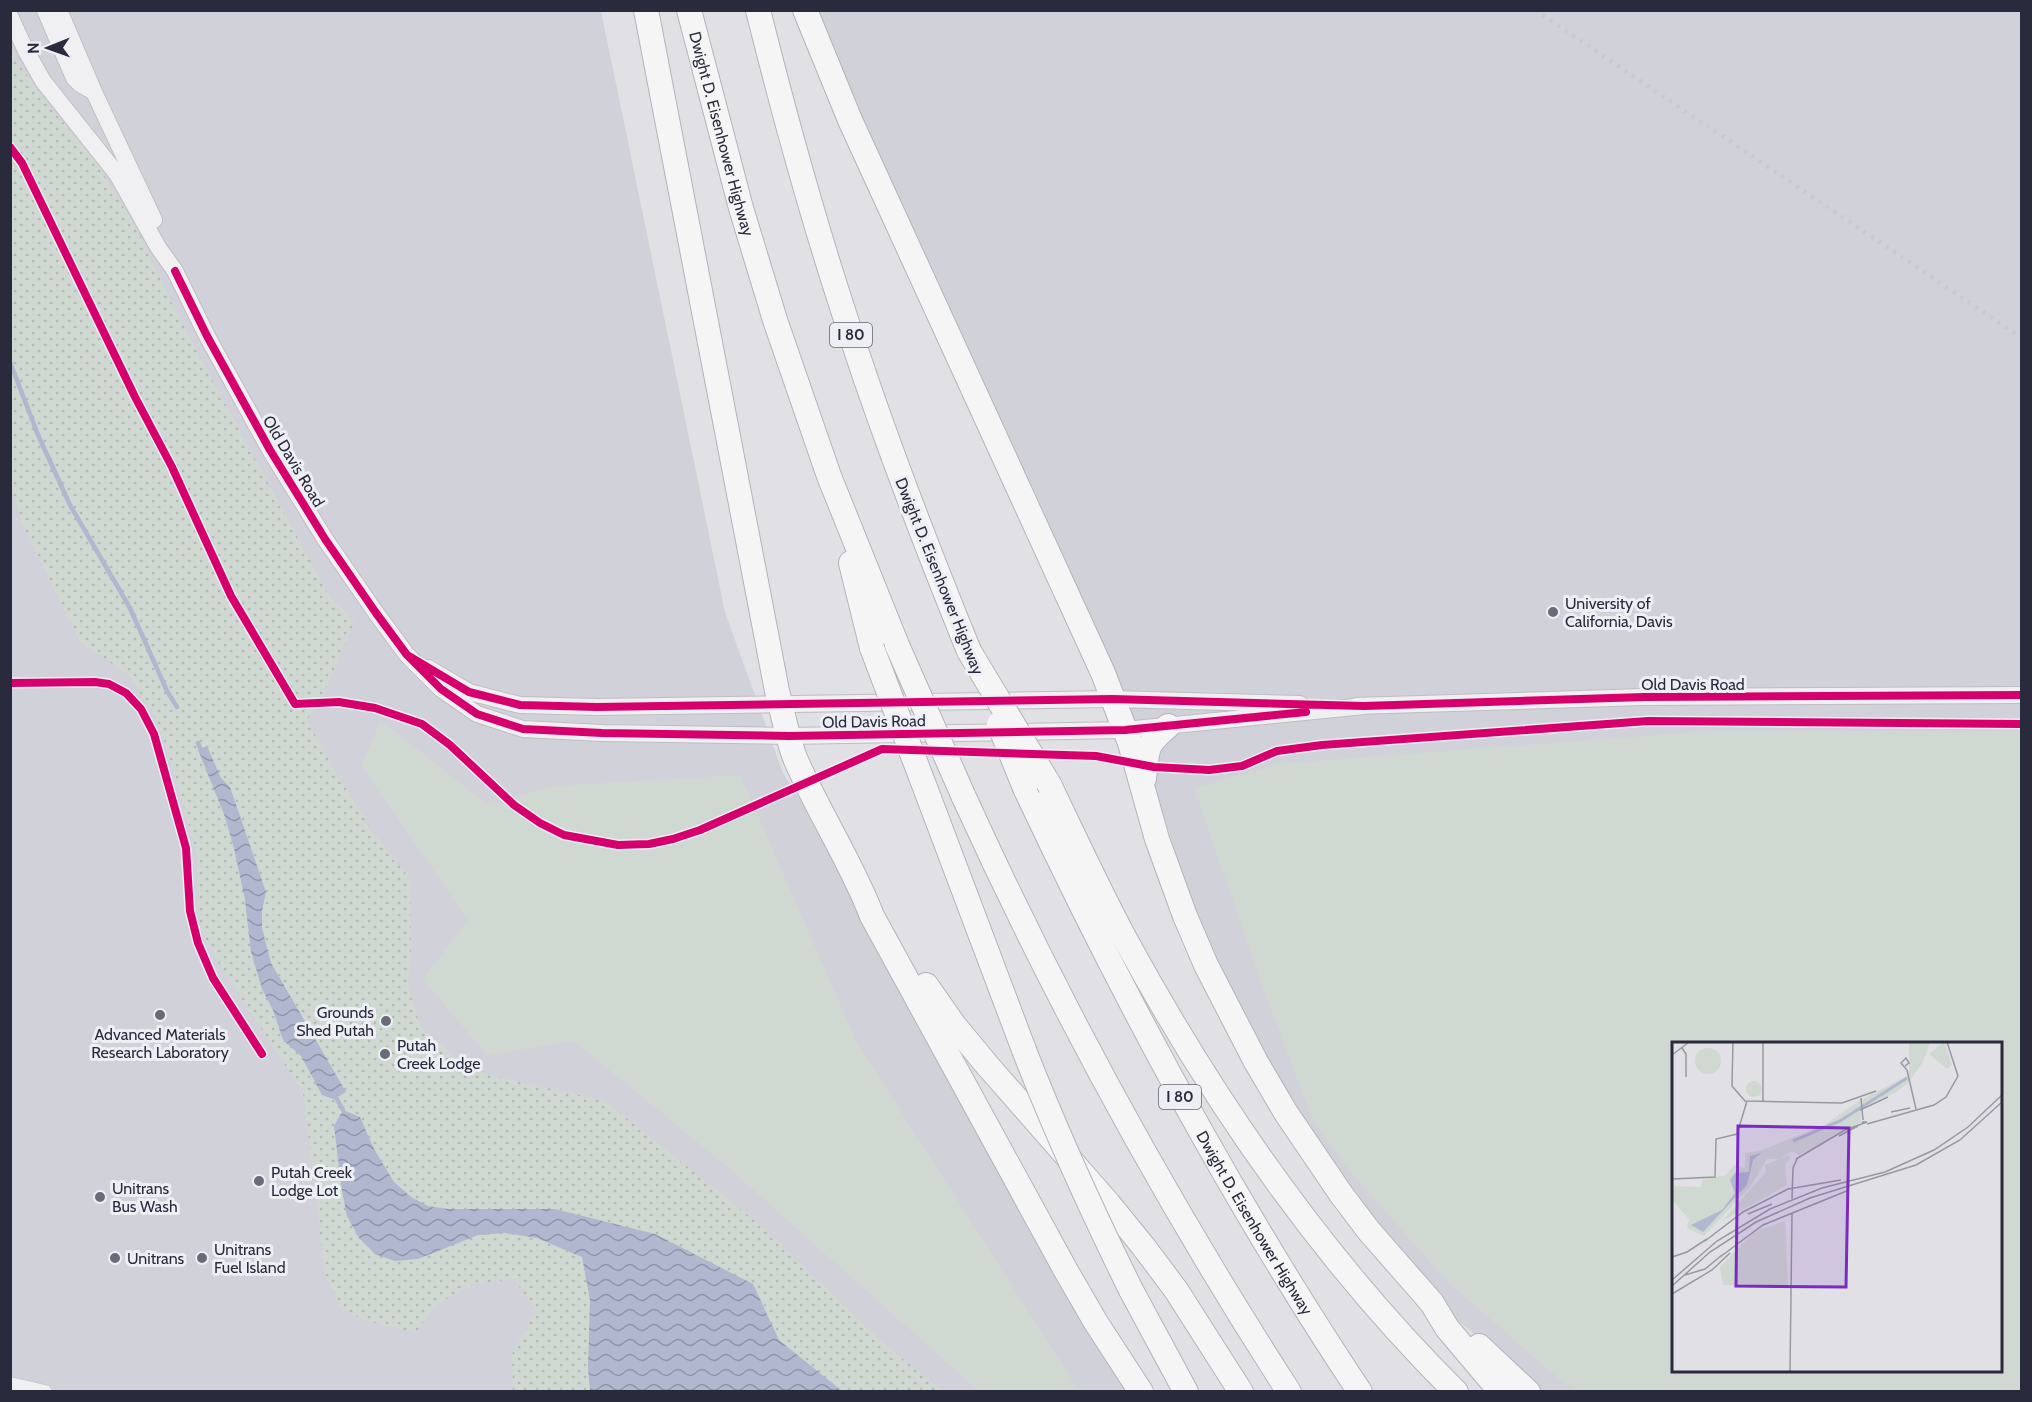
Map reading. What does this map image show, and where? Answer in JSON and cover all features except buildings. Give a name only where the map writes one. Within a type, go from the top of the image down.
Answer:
[{"type":"highway","points":[[646,10],[780,703],[799,766],[862,888],[954,1025],[1031,1118],[1108,1203],[1143,1246],[1176,1290],[1241,1392]]},
{"type":"highway","name":"Dwight D. Eisenhower Highway","points":[[689,10],[744,219],[775,320],[829,476],[897,645],[1024,926],[1102,1077],[1224,1290],[1288,1392]]},
{"type":"highway","name":"Dwight D. Eisenhower Highway","points":[[758,10],[811,208],[852,339],[935,569],[1025,788],[1096,935],[1181,1097],[1274,1256],[1360,1392]]},
{"type":"highway","points":[[804,10],[855,130],[1094,652],[1125,730],[1156,839],[1185,916],[1206,965],[1256,1062],[1307,1146],[1369,1231],[1431,1303],[1528,1392]]},
{"type":"highway","points":[[829,476],[872,648],[1024,1050],[1088,1203],[1131,1290],[1186,1392]]},
{"type":"highway","points":[[969,651],[1050,786],[1124,936],[1191,1053],[1242,1133],[1276,1181],[1347,1271],[1390,1322],[1456,1392]]},
{"type":"highway","points":[[1142,789],[1148,747],[1152,739],[1168,726]]},
{"type":"highway","points":[[862,888],[872,916],[1065,1269],[1095,1321],[1141,1392]]},
{"type":"highway","points":[[1431,1303],[1447,1328],[1501,1392]]},
{"type":"street","points":[[45,10],[74,78],[94,92]]},
{"type":"street","name":"Old Davis Road","points":[[59,10],[94,92],[167,246],[174,271]]},
{"type":"street","name":"Old Davis Road","points":[[10,16],[43,81],[117,174],[174,271],[270,450],[325,539],[407,655],[441,689],[477,714],[523,729],[789,736],[1125,730],[1364,706]]},
{"type":"street","points":[[37,71],[57,65],[65,57]]},
{"type":"street","name":"Old Davis Road","points":[[407,655],[469,692],[520,705],[597,707],[1112,699],[1364,706],[1644,697],[2022,695]]},
{"type":"street","points":[[10,1384],[45,1392]]},
{"type":"shaded area","points":[[10,11],[601,11],[725,612],[783,773],[862,893],[1127,1391],[11,1391]]},
{"type":"shaded area","name":"University of California, Davis","points":[[815,11],[2021,11],[2021,1391],[1541,1391],[1454,1317],[1347,1187],[1295,1108],[1239,1011],[1196,914],[1151,778],[1039,501],[981,382],[857,113]]},
{"type":"shaded area","points":[[10,44],[35,88],[98,165],[138,231],[173,306],[327,592],[354,622],[323,695],[307,720],[372,831],[410,879],[411,950],[408,985],[420,1026],[453,1055],[489,1075],[605,1101],[758,1223],[881,1341],[942,1391],[513,1391],[512,1354],[536,1311],[514,1279],[473,1284],[436,1305],[415,1333],[363,1320],[340,1307],[325,1273],[303,1093],[207,945],[199,920],[197,854],[168,751],[155,718],[130,676],[81,643],[21,522],[11,486]]},
{"type":"shaded area","points":[[381,721],[488,805],[555,786],[740,775],[856,1041],[1079,1391],[979,1391],[729,1168],[574,1041],[487,1055],[423,979],[468,920],[361,765]]},
{"type":"shaded area","points":[[1711,731],[2021,731],[2021,1391],[1573,1391],[1448,1282],[1355,1177],[1314,1123],[1266,996],[1194,788],[1278,764]]},
{"type":"water","points":[[207,746],[221,778],[230,787],[266,892],[262,911],[262,928],[271,963],[346,1092],[333,1099],[322,1095],[301,1056],[283,1040],[273,1010],[262,989],[251,952],[245,900],[234,848],[224,814],[198,750]]},
{"type":"water","points":[[343,1110],[360,1117],[374,1149],[394,1182],[411,1197],[428,1206],[448,1209],[555,1209],[655,1234],[753,1284],[779,1340],[842,1391],[590,1391],[588,1368],[590,1300],[582,1257],[537,1238],[505,1233],[478,1235],[418,1259],[395,1261],[375,1254],[359,1238],[347,1216],[334,1126]]},
{"type":"waterway","points":[[10,362],[38,435],[70,505],[130,608],[167,691],[177,707]]},
{"type":"waterway","points":[[198,743],[203,754]]},
{"type":"waterway","points":[[334,1094],[343,1110]]},
{"type":"railway","points":[[1535,10],[2022,338]]},
{"type":"cycle path","points":[[10,147],[22,163],[135,397],[172,467],[231,596],[295,704],[339,702],[375,708],[422,724],[450,745],[514,805],[540,823],[564,835],[618,845],[649,844],[673,839],[700,830],[882,749],[1096,756],[1154,767],[1209,770],[1242,766],[1277,751],[1322,745],[1648,721],[2022,724]]},
{"type":"cycle path","points":[[175,271],[207,336],[270,450],[325,539],[407,655],[441,689],[477,714],[523,729],[602,733],[789,736],[1125,730],[1306,712]]},
{"type":"cycle path","points":[[407,655],[469,692],[520,705],[597,707],[1112,699],[1364,706],[1644,697],[2022,695]]},
{"type":"cycle path","points":[[10,683],[95,682],[109,684],[126,693],[141,709],[154,734],[186,848],[190,911],[198,943],[213,978],[262,1054]]},
{"type":"place","name":"University of California, Davis","points":[[1553,612]]},
{"type":"place","name":"Advanced Materials Research Laboratory","points":[[160,1015]]},
{"type":"place","name":"Grounds Shed Putah","points":[[386,1021]]},
{"type":"place","name":"Putah Creek Lodge","points":[[385,1054]]},
{"type":"place","name":"Putah Creek Lodge Lot","points":[[259,1181]]},
{"type":"place","name":"Unitrans Bus Wash","points":[[100,1197]]},
{"type":"place","name":"Unitrans","points":[[115,1258]]},
{"type":"place","name":"Unitrans Fuel Island","points":[[202,1258]]}]
